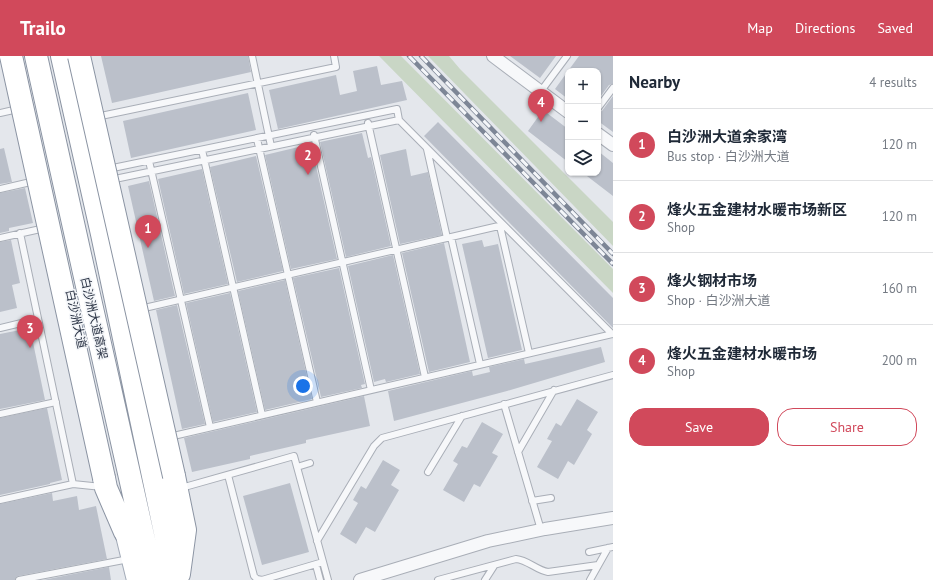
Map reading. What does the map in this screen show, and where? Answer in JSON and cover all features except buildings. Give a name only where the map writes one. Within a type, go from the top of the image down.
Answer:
[{"type":"highway","points":[[10,56],[108,485],[125,532]]},
{"type":"highway","name":"白沙洲大道高架","points":[[36,56],[153,580]]},
{"type":"highway","name":"白沙洲大道高架","points":[[62,56],[178,578]]},
{"type":"highway","points":[[79,56],[176,483],[185,530],[178,578]]},
{"type":"main road","name":"白沙洲大道","points":[[21,56],[95,412],[108,485]]},
{"type":"main road","points":[[67,56],[127,334],[152,440],[178,578]]},
{"type":"main road","points":[[125,532],[137,580]]},
{"type":"street","points":[[496,57],[565,110]]},
{"type":"street","points":[[601,136],[613,145]]},
{"type":"street","points":[[360,580],[488,541],[541,530],[613,518]]},
{"type":"lane","points":[[252,56],[271,146]]},
{"type":"lane","points":[[88,118],[336,67],[334,56]]},
{"type":"lane","points":[[541,91],[567,56]]},
{"type":"lane","points":[[601,104],[613,88]]},
{"type":"lane","points":[[0,113],[32,106]]},
{"type":"lane","points":[[99,171],[397,110],[399,120],[502,225],[613,334]]},
{"type":"lane","points":[[366,116],[425,377]]},
{"type":"lane","points":[[102,181],[399,120]]},
{"type":"lane","points":[[312,127],[371,390]]},
{"type":"lane","points":[[257,139],[317,402]]},
{"type":"lane","points":[[427,149],[480,364]]},
{"type":"lane","points":[[202,150],[262,415]]},
{"type":"lane","points":[[149,161],[210,427]]},
{"type":"lane","points":[[0,189],[47,179]]},
{"type":"lane","points":[[130,312],[502,225]]},
{"type":"lane","points":[[502,225],[529,353]]},
{"type":"lane","points":[[0,238],[56,226]]},
{"type":"lane","points":[[20,234],[73,484]]},
{"type":"lane","points":[[0,328],[38,319]]},
{"type":"lane","points":[[159,439],[613,334]]},
{"type":"lane","points":[[317,542],[377,442],[387,436],[613,375]]},
{"type":"lane","points":[[518,452],[554,390]]},
{"type":"lane","points":[[0,414],[56,402]]},
{"type":"lane","points":[[504,404],[541,530]]},
{"type":"lane","points":[[428,472],[462,416]]},
{"type":"lane","points":[[176,483],[228,475],[294,456],[328,580]]},
{"type":"lane","points":[[297,467],[310,463]]},
{"type":"lane","points":[[228,475],[254,576],[257,579],[262,580],[323,562]]},
{"type":"lane","points":[[0,500],[73,484],[108,485]]},
{"type":"lane","points":[[532,501],[551,498]]},
{"type":"lane","points":[[589,552],[610,548]]},
{"type":"lane","points":[[590,580],[610,548]]},
{"type":"lane","points":[[19,580],[131,558]]},
{"type":"lane","points":[[438,580],[516,559],[543,572],[598,565]]},
{"type":"lane","points":[[316,565],[320,580]]},
{"type":"lane","points":[[486,580],[494,566]]},
{"type":"green space","points":[[379,56],[401,56],[613,269],[613,293]]},
{"type":"green space","points":[[428,56],[449,56],[460,69],[565,174],[565,176],[567,176],[613,222],[613,246]]},
{"type":"railway","points":[[409,56],[613,264]]},
{"type":"railway","points":[[421,56],[613,254]]},
{"type":"place","name":"烽火五金建材水暖市场","points":[[541,122]]},
{"type":"place","name":"烽火五金建材水暖市场新区","points":[[308,175]]},
{"type":"place","name":"白沙洲大道余家湾","points":[[148,248]]},
{"type":"place","name":"烽火钢材市场","points":[[30,348]]}]
